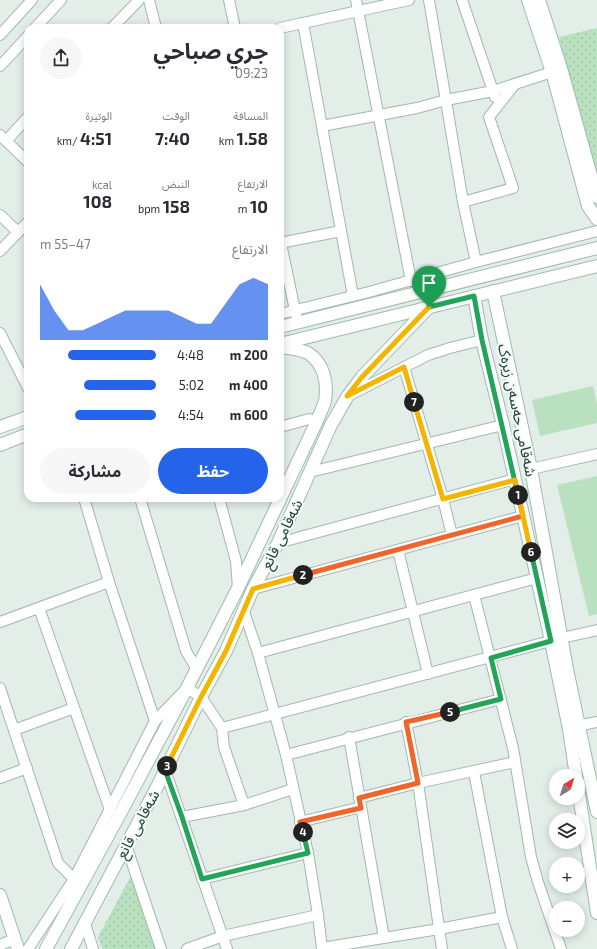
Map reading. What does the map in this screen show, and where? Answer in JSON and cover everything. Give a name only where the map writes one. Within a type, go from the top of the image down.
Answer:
[{"type":"main road","points":[[528,0],[552,72],[588,206],[597,219]]},
{"type":"main road","points":[[539,0],[561,68],[597,197]]},
{"type":"main road","points":[[284,326],[597,248]]},
{"type":"main road","points":[[284,345],[429,307],[597,266]]},
{"type":"main road","name":"شەقامی حەسەن زیرەک","points":[[493,291],[531,469],[557,639],[574,727],[597,812]]},
{"type":"main road","name":"شەقامی حەسەن زیرەک","points":[[474,296],[482,340],[503,425],[536,578],[557,639]]},
{"type":"main road","name":"شەقامی قانع","points":[[71,949],[226,651],[243,609],[278,543],[331,425],[347,396],[362,377],[429,307]]},
{"type":"main road","name":"شەقامی قانع","points":[[284,347],[307,353],[318,364],[326,380],[325,402],[312,434],[284,492]]},
{"type":"main road","points":[[0,427],[24,418]]},
{"type":"main road","points":[[312,434],[324,441]]},
{"type":"main road","points":[[0,445],[24,436]]},
{"type":"main road","name":"شەقامی قانع","points":[[46,949],[187,688],[238,588],[279,502]]},
{"type":"main road","name":"شەقامی حەسەن زیرەک","points":[[574,727],[576,769]]},
{"type":"main road","points":[[581,805],[597,913]]},
{"type":"main road","points":[[0,895],[17,944]]},
{"type":"street","points":[[0,35],[32,0]]},
{"type":"street","points":[[116,24],[139,0]]},
{"type":"street","points":[[149,0],[155,24]]},
{"type":"street","points":[[229,0],[234,24]]},
{"type":"street","points":[[356,0],[380,115],[411,281]]},
{"type":"street","points":[[284,27],[409,0]]},
{"type":"street","points":[[429,0],[463,202],[476,262]]},
{"type":"street","points":[[462,0],[498,105]]},
{"type":"street","points":[[38,24],[56,1]]},
{"type":"street","points":[[303,23],[354,296]]},
{"type":"street","points":[[0,66],[24,40]]},
{"type":"street","points":[[322,126],[417,108],[446,100],[493,91],[552,72]]},
{"type":"street","points":[[463,202],[513,188],[489,117],[515,84]]},
{"type":"street","points":[[24,121],[3,138],[24,158]]},
{"type":"street","points":[[0,215],[24,227]]},
{"type":"street","points":[[0,252],[24,228]]},
{"type":"street","points":[[284,241],[341,231]]},
{"type":"street","points":[[284,313],[354,296],[476,262],[597,231]]},
{"type":"street","points":[[284,260],[298,323]]},
{"type":"street","points":[[0,333],[24,380]]},
{"type":"street","points":[[347,396],[428,355],[482,340]]},
{"type":"street","points":[[404,367],[443,499],[452,536]]},
{"type":"street","points":[[284,426],[309,419],[317,422]]},
{"type":"street","points":[[310,472],[503,425]]},
{"type":"street","points":[[531,469],[597,454]]},
{"type":"street","points":[[278,543],[515,480]]},
{"type":"street","points":[[85,502],[109,582],[155,721]]},
{"type":"street","points":[[141,502],[186,650],[196,668]]},
{"type":"street","points":[[220,502],[236,561],[238,588]]},
{"type":"street","points":[[253,589],[523,516]]},
{"type":"street","points":[[398,550],[428,674]]},
{"type":"street","points":[[258,653],[536,578]]},
{"type":"street","points":[[0,622],[109,582]]},
{"type":"street","points":[[474,595],[491,658],[515,762],[531,858],[561,949]]},
{"type":"street","points":[[38,608],[110,810]]},
{"type":"street","points":[[243,609],[258,653],[286,754],[308,853],[322,948],[381,942],[502,917]]},
{"type":"street","points":[[222,728],[491,658],[557,639],[597,630]]},
{"type":"street","points":[[0,688],[58,863],[74,879]]},
{"type":"street","points":[[28,949],[74,879],[155,721],[187,688],[201,697],[222,728],[224,747],[244,804]]},
{"type":"street","points":[[286,754],[406,722],[501,699]]},
{"type":"street","points":[[14,730],[74,708]]},
{"type":"street","points":[[406,722],[418,783],[442,949]]},
{"type":"street","points":[[574,727],[597,722]]},
{"type":"street","points":[[349,737],[381,942]]},
{"type":"street","points":[[300,822],[418,783],[515,762]]},
{"type":"street","points":[[0,778],[27,768]]},
{"type":"street","points":[[165,770],[227,949]]},
{"type":"street","points":[[474,772],[502,917],[512,949]]},
{"type":"street","points":[[182,817],[244,804],[293,790]]},
{"type":"street","points":[[126,845],[161,949]]},
{"type":"street","points":[[202,879],[308,853]]},
{"type":"street","points":[[187,949],[223,936],[318,915]]},
{"type":"street","points":[[85,923],[93,949]]},
{"type":"street","points":[[0,945],[17,944]]},
{"type":"green space","points":[[597,28],[597,179],[559,37]]},
{"type":"green space","points":[[593,386],[597,404],[597,423],[540,436],[532,400]]},
{"type":"green space","points":[[597,476],[597,614],[589,616],[557,485]]},
{"type":"green space","points":[[132,874],[157,949],[102,949],[98,937]]},
{"type":"route","points":[[429,307],[362,377],[347,396],[404,367],[443,499],[515,480],[523,516],[530,547],[536,578],[551,641],[491,658],[501,699],[406,722],[418,783],[359,798],[361,808],[300,822],[308,853],[202,879],[165,770],[201,697],[226,651],[253,589],[523,516],[503,425],[482,340],[474,296],[429,307]]}]
